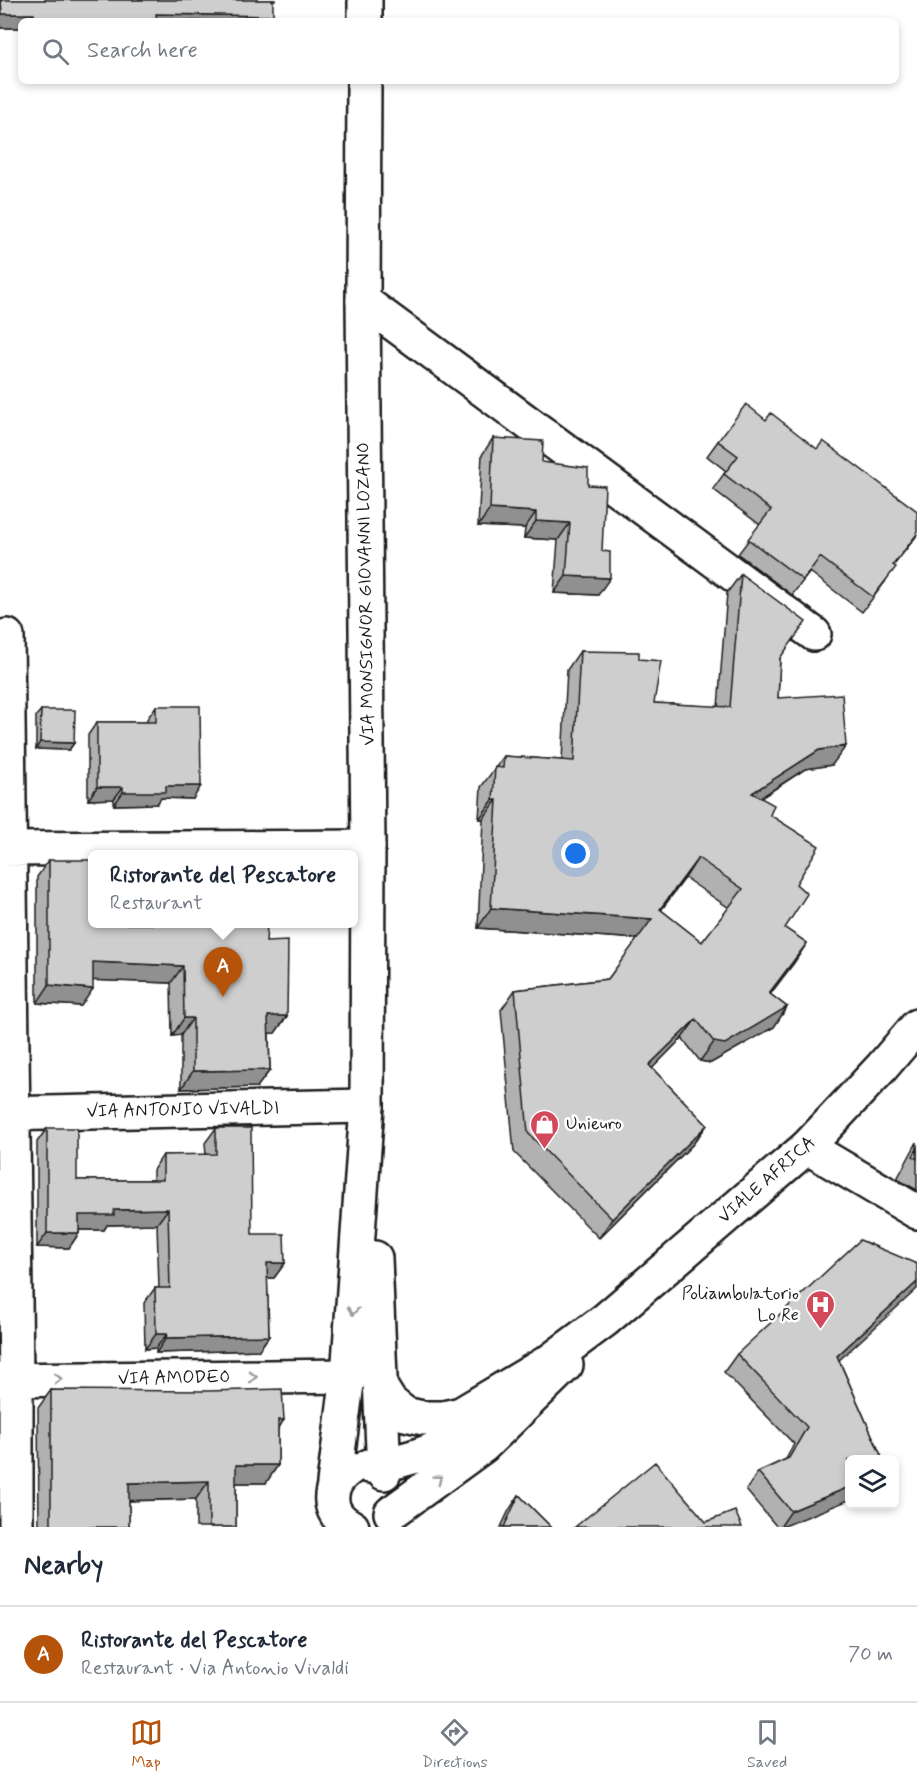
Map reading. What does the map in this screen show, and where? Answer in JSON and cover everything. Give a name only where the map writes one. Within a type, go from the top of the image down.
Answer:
[{"type":"main road","points":[[364,18],[365,0]]},
{"type":"main road","name":"VIA MONSIGNOR GIOVANNI LOZANO","points":[[364,84],[367,1106]]},
{"type":"main road","points":[[363,301],[814,634]]},
{"type":"main road","points":[[7,636],[5,849],[8,1380],[16,1527]]},
{"type":"main road","points":[[5,849],[368,847]]},
{"type":"main road","name":"VIALE AFRICA","points":[[604,1320],[807,1147],[917,1026]]},
{"type":"main road","points":[[352,1527],[338,1516],[332,1501],[348,1376],[367,1106]]},
{"type":"main road","points":[[367,1106],[380,1386],[379,1468],[390,1479],[396,1497],[383,1522]]},
{"type":"main road","name":"VIA ANTONIO VIVALDI","points":[[6,1114],[367,1106]]},
{"type":"main road","points":[[807,1147],[917,1212]]},
{"type":"main road","points":[[325,1527],[333,1488],[340,1475],[358,1466],[379,1468],[447,1444],[477,1425],[549,1361],[604,1320]]},
{"type":"main road","points":[[383,1522],[483,1446],[561,1372],[604,1320]]},
{"type":"main road","points":[[380,1386],[390,1402],[405,1414],[423,1418],[443,1418],[461,1414],[549,1361]]},
{"type":"main road","name":"VIA AMODEO","points":[[8,1380],[348,1376]]},
{"type":"building","points":[[1,0],[273,0],[273,16],[156,14],[157,18],[34,18],[34,14],[2,14]]},
{"type":"building","points":[[746,404],[766,420],[771,413],[817,449],[823,441],[917,511],[917,534],[893,565],[896,567],[873,597],[820,557],[803,580],[748,539],[771,510],[724,474],[738,456],[718,441]]},
{"type":"building","points":[[493,438],[543,441],[542,462],[588,468],[588,485],[605,486],[602,551],[610,552],[610,578],[566,576],[570,523],[536,521],[536,512],[490,509]]},
{"type":"building","points":[[741,574],[806,622],[780,658],[778,698],[842,694],[846,746],[819,750],[752,793],[774,805],[770,815],[819,846],[796,884],[807,894],[785,928],[807,943],[769,993],[787,1007],[725,1044],[714,1042],[696,1019],[649,1065],[707,1125],[612,1219],[528,1133],[515,990],[608,979],[652,919],[491,908],[497,800],[493,800],[495,767],[503,768],[504,756],[574,761],[580,651],[639,652],[639,659],[661,661],[654,703],[730,707]],"holes":[[[698,858],[743,889],[702,942],[660,909]]]},
{"type":"building","points":[[156,706],[200,706],[201,786],[166,786],[166,792],[123,792],[123,787],[97,787],[97,722],[156,722]]},
{"type":"building","points":[[41,710],[75,710],[74,743],[40,742]]},
{"type":"building","points":[[49,860],[88,860],[88,928],[267,928],[266,942],[288,941],[287,1016],[268,1016],[270,1070],[193,1071],[193,1018],[184,1018],[183,966],[93,962],[93,989],[49,985]]},
{"type":"building","points":[[47,1128],[77,1128],[77,1180],[163,1180],[163,1155],[216,1154],[216,1128],[251,1128],[252,1234],[284,1234],[285,1263],[267,1263],[269,1336],[166,1338],[167,1334],[156,1334],[155,1288],[170,1288],[168,1209],[114,1210],[114,1215],[79,1215],[79,1233],[47,1233]]},
{"type":"building","points":[[860,1240],[917,1264],[917,1282],[837,1356],[881,1455],[845,1455],[845,1489],[791,1511],[758,1472],[789,1458],[807,1427],[737,1354]]},
{"type":"building","points":[[282,1389],[284,1420],[278,1420],[278,1465],[236,1465],[236,1527],[209,1527],[209,1481],[129,1483],[129,1527],[51,1527],[51,1390]]},
{"type":"building","points":[[655,1462],[706,1522],[735,1511],[742,1527],[575,1527]]},
{"type":"building","points":[[519,1495],[551,1527],[504,1527]]},
{"type":"place","name":"Ristorante del Pescatore","points":[[223,997]]},
{"type":"place","name":"Unieuro","points":[[545,1150]]},
{"type":"place","name":"Poliambulatorio Lo Re","points":[[820,1330]]}]
